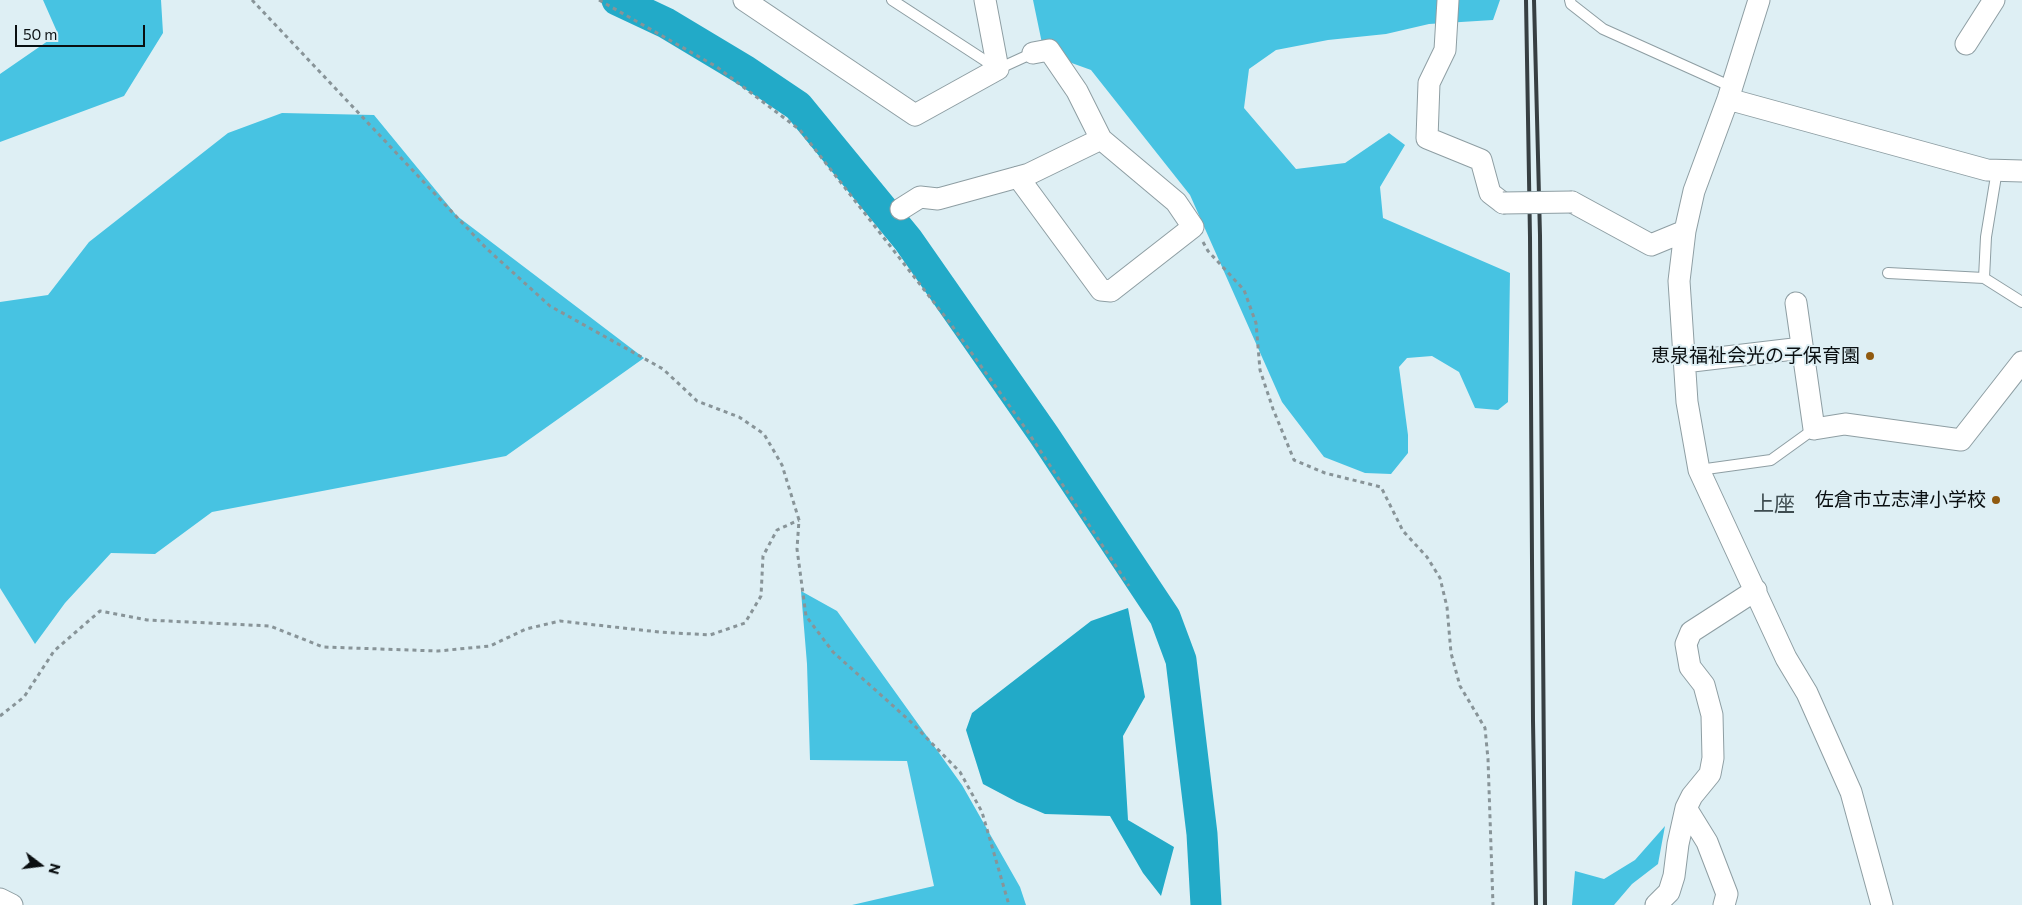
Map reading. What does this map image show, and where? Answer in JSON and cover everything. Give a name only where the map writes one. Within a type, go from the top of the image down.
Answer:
[{"type":"street","points":[[744,0],[915,115],[998,69],[985,0]]},
{"type":"street","points":[[1448,0],[1445,50],[1429,84],[1428,138],[1481,160],[1490,194],[1503,203],[1572,202],[1651,245],[1685,231]]},
{"type":"street","points":[[1759,0],[1730,93],[1694,191],[1685,231],[1679,281],[1687,402],[1699,470],[1786,658],[1807,693],[1851,792],[1882,905]]},
{"type":"street","points":[[1966,44],[1994,0]]},
{"type":"street","points":[[1018,177],[1101,290],[1111,291],[1193,226],[1176,202],[1100,139],[1077,91],[1049,50],[1033,53]]},
{"type":"street","points":[[1730,93],[1977,168],[2022,171]]},
{"type":"street","points":[[901,209],[920,197],[938,199],[1029,174],[1100,139]]},
{"type":"street","points":[[1796,303],[1814,429],[1845,424],[1961,440],[2022,362]]},
{"type":"street","points":[[1684,362],[1802,348]]},
{"type":"street","points":[[1656,905],[1669,892],[1674,876],[1678,844],[1686,808],[1692,796],[1710,774],[1713,758],[1712,715],[1704,685],[1690,668],[1686,644],[1691,632],[1756,590]]},
{"type":"street","points":[[1686,808],[1708,842],[1727,894],[1724,905]]},
{"type":"street","points":[[0,899],[12,905]]},
{"type":"lane","points":[[892,0],[998,69],[1033,53]]},
{"type":"lane","points":[[1570,0],[1571,4],[1603,29],[1730,93]]},
{"type":"lane","points":[[1984,278],[1986,238],[1997,170]]},
{"type":"lane","points":[[1888,273],[1984,278],[2022,302]]},
{"type":"lane","points":[[1699,470],[1771,460],[1814,429]]},
{"type":"path","points":[[252,0],[486,248],[550,306],[663,369],[697,401],[739,417],[764,434],[782,466],[799,520],[797,550],[806,616],[833,652],[912,722],[960,772],[982,812],[1008,905]]},
{"type":"path","points":[[599,0],[717,68],[800,130],[956,331],[1026,429],[1129,586]]},
{"type":"path","points":[[1193,226],[1208,251],[1244,290],[1256,323],[1260,370],[1273,409],[1294,460],[1325,473],[1380,487],[1403,531],[1427,557],[1440,578],[1447,607],[1451,653],[1460,686],[1485,728],[1488,759],[1493,905]]},
{"type":"path","points":[[0,716],[24,697],[54,651],[100,611],[147,620],[270,626],[323,647],[438,652],[490,646],[526,629],[560,621],[659,632],[710,635],[745,623],[761,596],[763,556],[777,530],[799,520]]},
{"type":"shaded area","points":[[43,0],[161,0],[163,33],[124,96],[0,142],[0,74],[58,34]]},
{"type":"shaded area","points":[[1033,0],[1500,0],[1493,20],[1429,24],[1386,34],[1328,40],[1276,50],[1249,69],[1244,108],[1296,169],[1345,163],[1389,133],[1405,145],[1380,187],[1383,218],[1510,273],[1508,402],[1498,410],[1475,408],[1459,372],[1432,356],[1407,358],[1399,367],[1408,435],[1408,453],[1391,474],[1365,473],[1324,457],[1282,402],[1190,195],[1091,70],[1044,53]]},
{"type":"shaded area","points":[[282,113],[374,115],[457,216],[644,358],[506,456],[212,512],[155,554],[111,553],[65,603],[35,644],[0,588],[0,302],[48,295],[89,242],[228,133]]},
{"type":"shaded area","points":[[801,591],[837,611],[962,785],[1020,887],[1026,905],[852,905],[934,886],[907,761],[810,760],[807,664]]},
{"type":"shaded area","points":[[1128,608],[1145,697],[1123,736],[1128,820],[1174,847],[1161,896],[1143,873],[1110,816],[1045,814],[983,784],[966,730],[972,713],[1091,621]]},
{"type":"shaded area","points":[[1665,826],[1658,864],[1632,884],[1614,905],[1572,905],[1575,871],[1604,879],[1635,860]]},
{"type":"waterway","points":[[617,0],[666,23],[746,71],[798,106],[908,240],[1044,435],[1165,617],[1181,660],[1202,834],[1206,905]]},
{"type":"railway","points":[[1526,0],[1536,905]]},
{"type":"railway","points":[[1534,0],[1540,235],[1545,905]]},
{"type":"place","name":"恵泉福祉会光の子保育園","points":[[1870,356]]},
{"type":"place","name":"佐倉市立志津小学校","points":[[1996,500]]},
{"type":"district","name":"上座","points":[[1774,504]]}]
